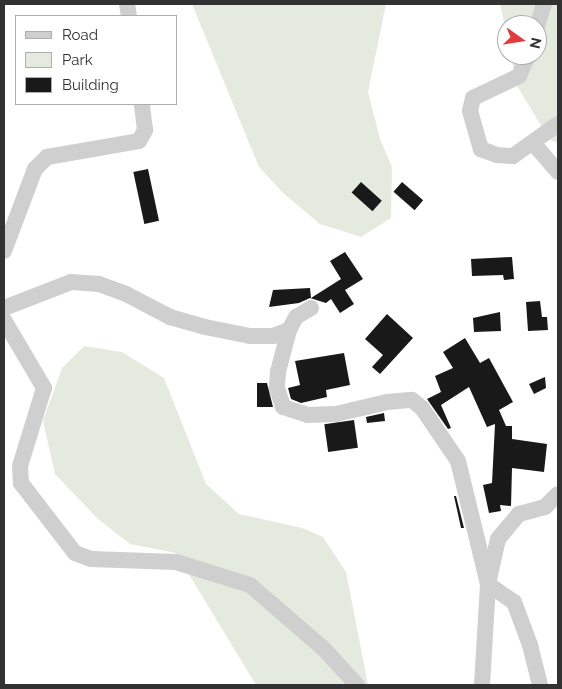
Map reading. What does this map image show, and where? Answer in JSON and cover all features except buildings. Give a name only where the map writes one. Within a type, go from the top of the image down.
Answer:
[{"type":"street","points":[[524,65],[519,76],[473,98],[470,112],[481,149],[497,155],[513,156],[558,124]]},
{"type":"street","points":[[4,251],[35,169],[47,157],[139,141],[145,130],[142,105]]},
{"type":"street","points":[[533,143],[558,172]]},
{"type":"street","points":[[4,308],[71,282],[99,284],[126,294],[170,317],[205,327],[250,336],[273,336],[290,330]]},
{"type":"street","points":[[311,308],[296,317],[290,330],[278,372],[277,388],[283,407],[307,415],[336,414],[387,402],[412,400],[422,408],[458,460],[488,584],[514,602],[530,645],[540,685]]},
{"type":"street","points":[[4,320],[44,388],[20,466],[21,483],[75,553],[91,559],[176,562],[250,585],[324,649],[357,685]]},
{"type":"street","points":[[482,685],[488,584],[498,539],[520,514],[545,508],[558,494]]},
{"type":"green space","points":[[192,4],[386,4],[368,92],[380,139],[392,167],[391,218],[361,237],[320,224],[283,193],[259,167]]},
{"type":"green space","points":[[500,4],[558,4],[558,143],[550,140],[517,86],[513,65],[547,65],[547,15],[502,15]]},
{"type":"green space","points":[[84,346],[122,352],[164,378],[206,484],[239,514],[302,528],[323,537],[346,572],[368,685],[256,685],[176,553],[130,544],[98,519],[55,474],[43,421],[62,368]]}]
